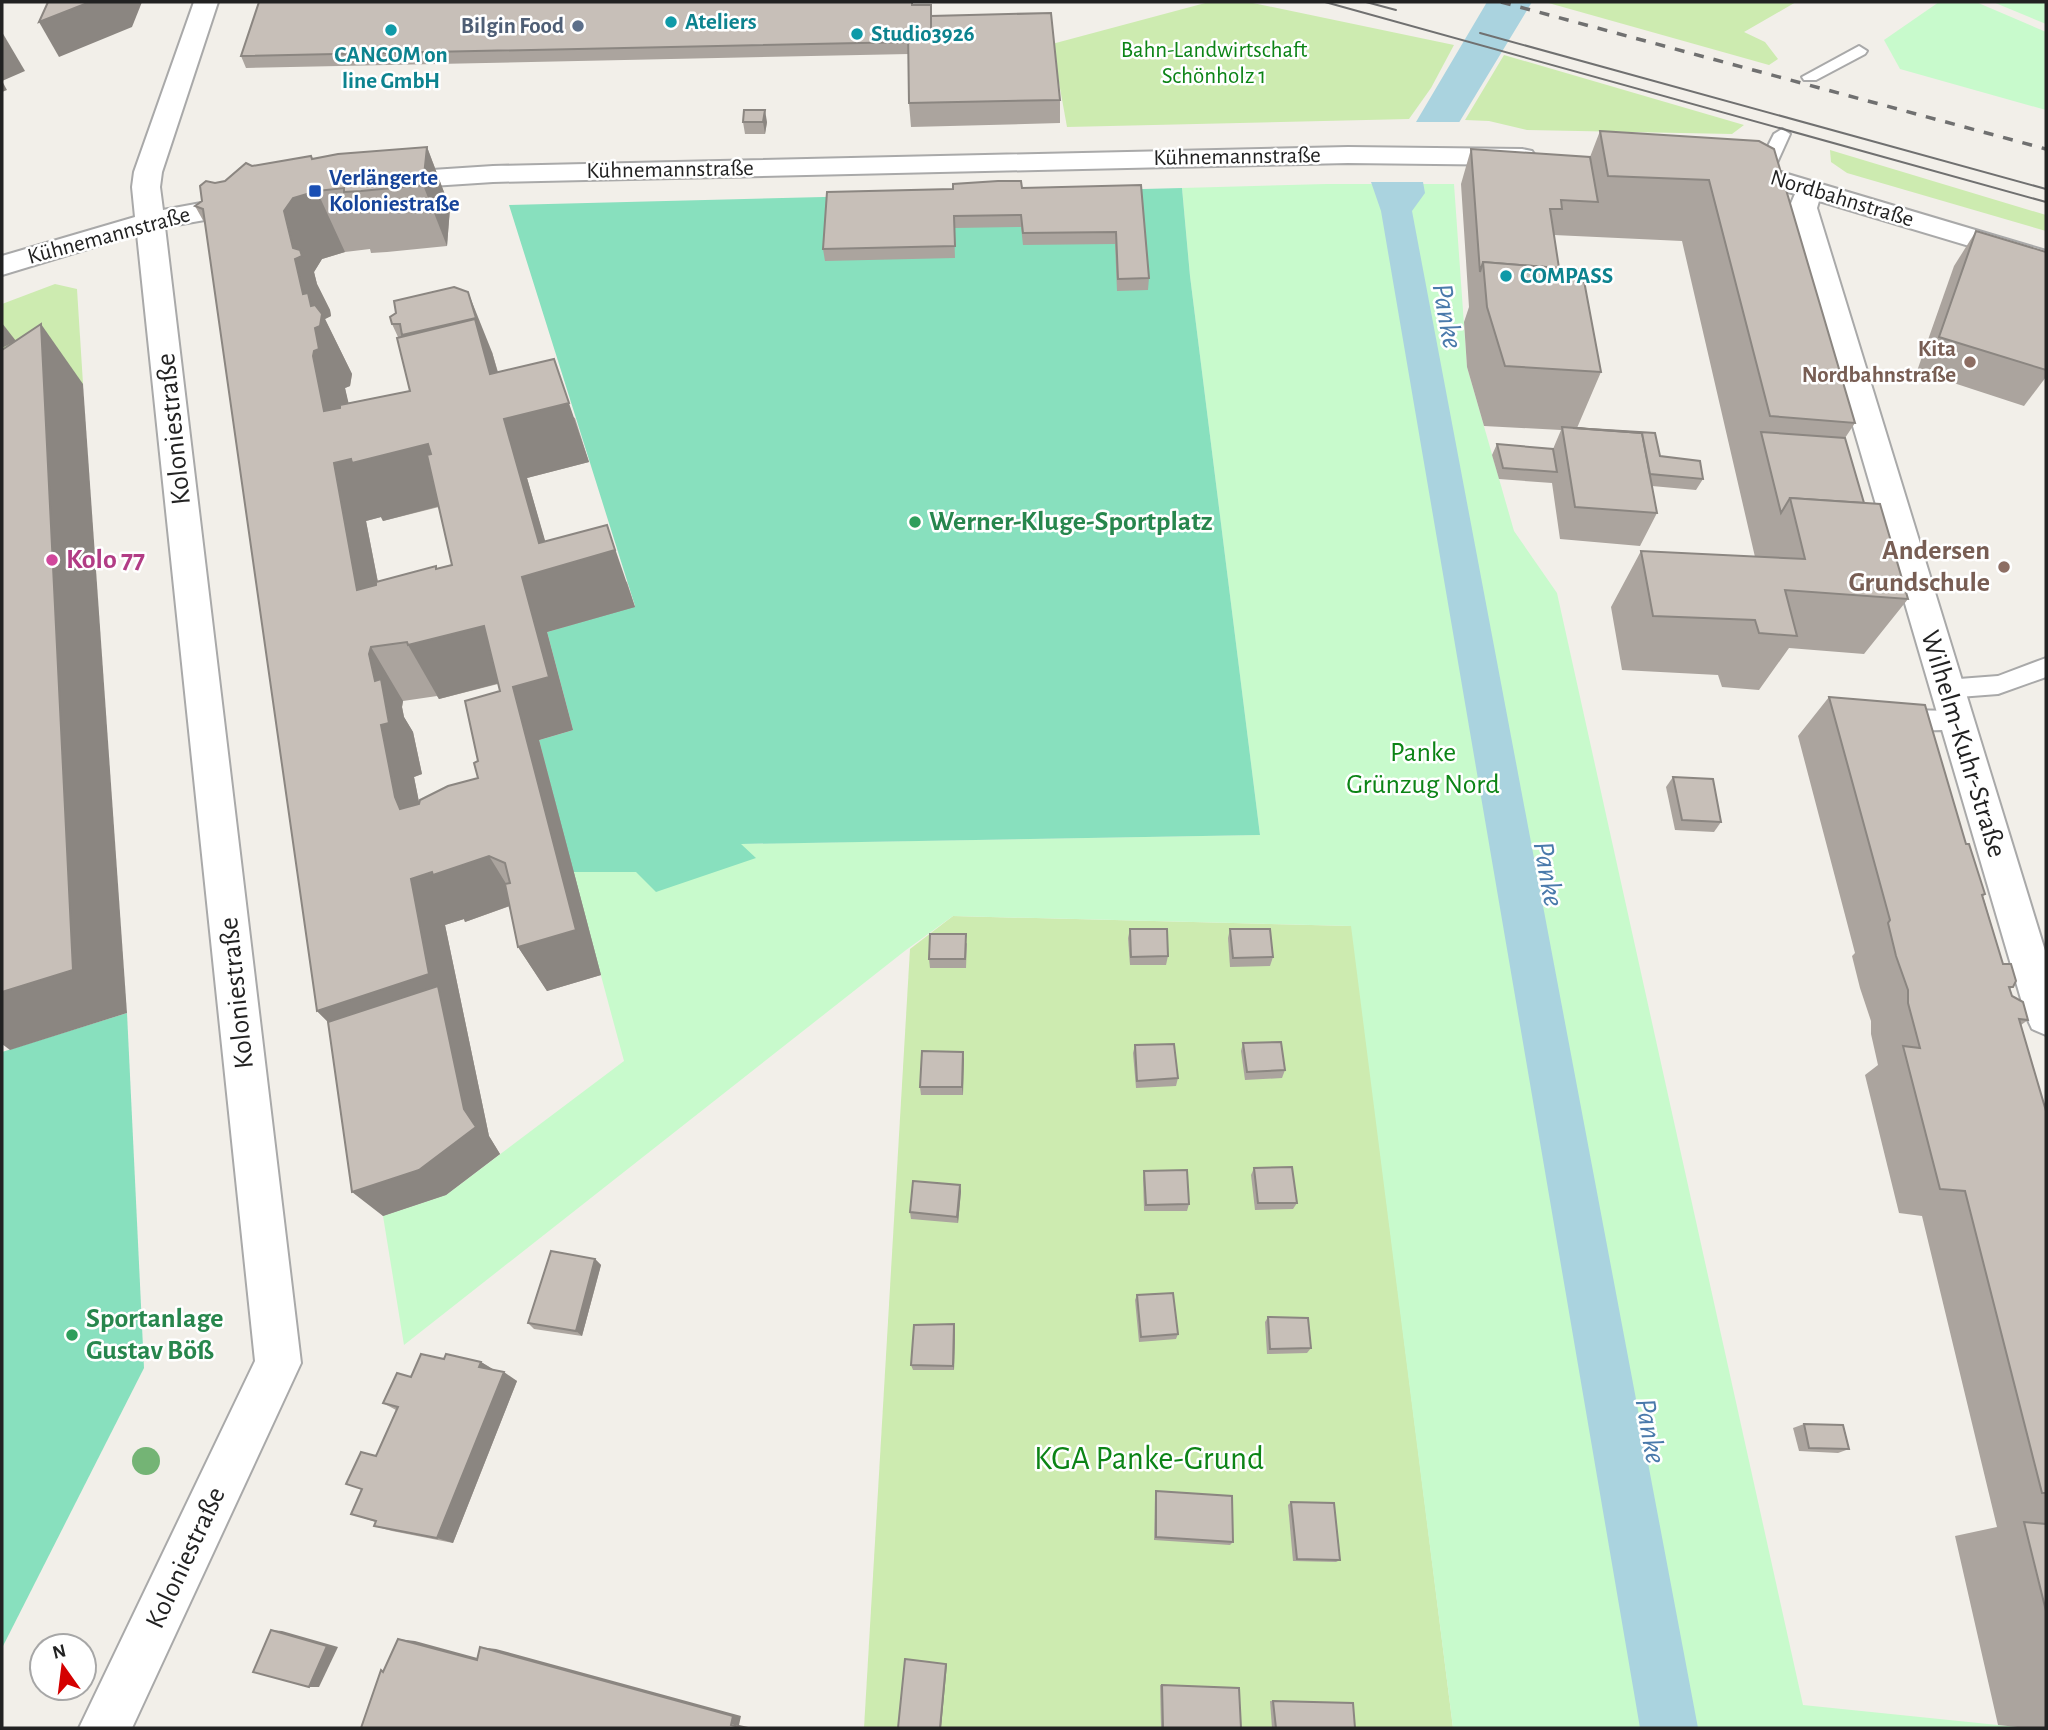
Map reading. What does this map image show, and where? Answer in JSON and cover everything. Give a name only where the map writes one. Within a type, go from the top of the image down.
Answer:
[{"type":"street","points":[[151,221],[146,187],[148,172],[206,2]]},
{"type":"street","name":"Kühnemannstraße","points":[[360,184],[494,174],[1348,155],[1550,158]]},
{"type":"street","name":"Nordbahnstraße","points":[[1701,168],[1762,176],[2046,260]]},
{"type":"street","name":"Wilhelm-Kuhr-Straße","points":[[1810,190],[1803,208],[2046,1016]]},
{"type":"street","name":"Kühnemannstraße","points":[[2,266],[151,221],[273,199]]},
{"type":"street","name":"Koloniestraße","points":[[105,1728],[278,1363],[151,221]]},
{"type":"street","points":[[2009,900],[2046,912]]},
{"type":"lane","points":[[1810,77],[1859,51]]},
{"type":"lane","points":[[1762,176],[1782,134]]},
{"type":"lane","points":[[1905,719],[1951,705],[1978,691],[1994,688],[2046,667]]},
{"type":"green space","name":"Bahn-Landwirtschaft Schönholz 1","points":[[1209,2],[1248,2],[1454,45],[1431,88],[1409,119],[1067,127],[1052,44]]},
{"type":"green space","points":[[1545,2],[1796,2],[1744,32],[1765,42],[1778,59],[1769,65]]},
{"type":"green space","points":[[1939,2],[1976,2],[2046,32],[2046,110],[1900,69],[1884,40]]},
{"type":"green space","points":[[1993,2],[2046,2],[2046,24]]},
{"type":"green space","points":[[1504,55],[1744,125],[1732,134],[1527,130],[1489,121],[1465,120]]},
{"type":"green space","points":[[1830,150],[2046,215],[2046,231],[1847,173],[1831,162]]},
{"type":"green space","name":"Panke Grünzug Nord","points":[[1454,184],[1467,367],[1514,531],[1557,593],[1803,1705],[2027,1728],[1453,1728],[1351,926],[953,916],[906,950],[404,1345],[383,1216],[446,1195],[624,1061],[573,872],[636,872],[755,858],[739,844],[1260,835],[1190,276],[1182,188]]},
{"type":"green space","name":"Werner-Kluge-Sportplatz","points":[[1182,188],[1190,276],[1260,835],[741,844],[756,858],[656,892],[636,872],[573,872],[539,740],[573,730],[547,632],[635,606],[509,205]]},
{"type":"green space","points":[[55,284],[77,289],[83,384],[2,439],[2,304]]},
{"type":"green space","name":"KGA Panke-Grund","points":[[953,916],[1352,926],[1453,1728],[864,1728],[910,949]]},
{"type":"green space","name":"Sportanlage Gustav Böß","points":[[127,1013],[144,1368],[2,1648],[2,1052]]},
{"type":"water","points":[[1487,2],[1532,2],[1423,182],[1425,193],[1412,211],[1698,1728],[1640,1728],[1381,211],[1371,182],[1416,122]]},
{"type":"pier","points":[[1412,122],[1464,122],[1427,182],[1368,182]]},
{"type":"building","points":[[48,2],[90,2],[39,22]]},
{"type":"building","points":[[259,2],[912,2],[912,5],[931,5],[931,30],[908,31],[909,42],[241,56]]},
{"type":"building","points":[[1051,13],[1060,100],[909,103],[908,31],[931,30],[931,16]]},
{"type":"building","points":[[744,110],[765,110],[763,122],[743,122]]},
{"type":"building","points":[[1600,131],[1759,141],[1774,149],[1855,423],[1770,416],[1709,180],[1608,176]]},
{"type":"building","points":[[427,147],[423,185],[344,192],[344,188],[317,191],[293,198],[284,211],[293,248],[300,250],[302,256],[295,259],[303,294],[308,293],[311,306],[315,305],[322,314],[320,326],[315,328],[319,349],[314,351],[313,356],[324,411],[340,408],[340,405],[410,391],[397,338],[475,319],[490,374],[554,359],[569,403],[504,419],[539,543],[607,525],[615,550],[522,577],[549,677],[513,687],[576,930],[518,947],[505,884],[510,883],[505,863],[489,856],[433,875],[432,872],[411,879],[429,974],[317,1011],[203,209],[195,206],[202,201],[200,186],[206,181],[225,181],[246,163],[252,166],[338,154]],"holes":[[[428,444],[431,454],[427,455],[452,565],[436,569],[436,566],[376,582],[376,585],[357,590],[334,463],[351,459],[352,463]],[[484,626],[500,691],[465,701],[478,761],[474,763],[478,778],[448,786],[420,800],[419,804],[400,809],[395,797],[381,725],[389,723],[381,679],[375,681],[369,654],[371,647],[407,642],[408,645]]]},
{"type":"building","points":[[1471,149],[1590,157],[1598,202],[1561,200],[1562,209],[1550,209],[1559,268],[1483,262],[1480,272]]},
{"type":"building","points":[[1021,181],[1022,188],[1141,185],[1149,278],[1118,279],[1116,232],[1023,233],[1021,215],[954,216],[955,246],[823,249],[827,192],[953,189],[953,184]]},
{"type":"building","points":[[1976,231],[2046,252],[2046,370],[1939,337]]},
{"type":"building","points":[[1483,262],[1582,270],[1601,372],[1505,366],[1487,307]]},
{"type":"building","points":[[454,287],[468,292],[476,318],[402,335],[400,324],[392,324],[390,317],[396,313],[394,301]]},
{"type":"building","points":[[41,324],[73,970],[2,992],[2,350]]},
{"type":"building","points":[[1562,427],[1642,433],[1657,513],[1575,507]]},
{"type":"building","points":[[1573,428],[1655,433],[1660,456],[1700,461],[1703,479],[1650,474],[1642,433]]},
{"type":"building","points":[[1761,432],[1845,438],[1864,503],[1790,498],[1781,513]]},
{"type":"building","points":[[1497,444],[1553,449],[1557,472],[1503,468]]},
{"type":"building","points":[[1790,498],[1880,504],[1908,599],[1785,590],[1797,636],[1759,633],[1755,620],[1653,616],[1641,551],[1805,559]]},
{"type":"building","points":[[1829,697],[1925,705],[1966,844],[1969,844],[1985,894],[1982,895],[2003,964],[2011,964],[2016,981],[2013,987],[2009,987],[2012,996],[2023,1002],[2028,1020],[2019,1019],[2046,1111],[2046,1493],[2042,1493],[1965,1191],[1940,1189],[1903,1046],[1920,1048],[1908,1003],[1908,990],[1896,956],[1888,923],[1890,920]]},
{"type":"building","points":[[1673,777],[1713,779],[1721,822],[1682,820]]},
{"type":"building","points":[[1130,929],[1167,929],[1168,956],[1131,957]]},
{"type":"building","points":[[1230,929],[1270,929],[1273,957],[1233,958]]},
{"type":"building","points":[[930,934],[966,934],[965,959],[929,959]]},
{"type":"building","points":[[438,986],[464,1109],[476,1127],[419,1170],[352,1192],[328,1022]]},
{"type":"building","points":[[1281,1042],[1285,1070],[1247,1072],[1243,1043]]},
{"type":"building","points":[[1174,1044],[1178,1078],[1137,1081],[1135,1045]]},
{"type":"building","points":[[922,1051],[963,1052],[962,1087],[920,1087]]},
{"type":"building","points":[[1292,1167],[1297,1203],[1258,1203],[1254,1168]]},
{"type":"building","points":[[1187,1170],[1189,1204],[1146,1205],[1144,1171]]},
{"type":"building","points":[[913,1181],[960,1185],[957,1217],[910,1212]]},
{"type":"building","points":[[551,1251],[595,1259],[576,1331],[528,1323]]},
{"type":"building","points":[[1173,1293],[1178,1334],[1141,1337],[1137,1295]]},
{"type":"building","points":[[1268,1317],[1308,1318],[1311,1348],[1270,1349]]},
{"type":"building","points":[[954,1324],[953,1366],[911,1365],[914,1325]]},
{"type":"building","points":[[421,1354],[444,1359],[446,1354],[481,1362],[479,1367],[504,1372],[437,1538],[374,1526],[376,1521],[351,1514],[362,1489],[346,1484],[361,1452],[376,1456],[398,1407],[383,1403],[397,1373],[411,1377]]},
{"type":"building","points":[[1804,1424],[1843,1425],[1849,1449],[1809,1448]]},
{"type":"building","points":[[1156,1491],[1232,1496],[1233,1542],[1156,1537]]},
{"type":"building","points":[[1291,1502],[1334,1503],[1340,1560],[1297,1559]]},
{"type":"building","points":[[2024,1522],[2046,1524],[2046,1611]]},
{"type":"building","points":[[271,1630],[327,1646],[309,1687],[253,1672]]},
{"type":"building","points":[[398,1639],[477,1660],[480,1647],[733,1716],[731,1725],[744,1728],[361,1728],[381,1670],[383,1672]]},
{"type":"building","points":[[905,1659],[946,1664],[940,1728],[898,1728]]},
{"type":"building","points":[[1162,1685],[1239,1688],[1241,1728],[1163,1728]]},
{"type":"building","points":[[1273,1701],[1353,1703],[1355,1728],[1276,1728]]},
{"type":"tram line","points":[[1325,2],[2046,202]]},
{"type":"tram line","points":[[1366,2],[1396,10]]},
{"type":"tram line","points":[[1480,33],[2046,189]]},
{"type":"railway","points":[[1501,2],[2046,149]]},
{"type":"place","name":"Ateliers","points":[[671,22]]},
{"type":"place","name":"Bilgin Food","points":[[578,26]]},
{"type":"place","name":"CANCOM on line GmbH","points":[[391,30]]},
{"type":"place","name":"Studio3926","points":[[857,34]]},
{"type":"place","name":"Verlängerte Koloniestraße","points":[[315,191]]},
{"type":"place","name":"COMPASS","points":[[1506,276]]},
{"type":"place","name":"Kita Nordbahnstraße","points":[[1970,362]]},
{"type":"place","name":"Werner-Kluge-Sportplatz","points":[[915,522]]},
{"type":"place","name":"Kolo 77","points":[[52,560]]},
{"type":"place","name":"Andersen Grundschule","points":[[2004,567]]},
{"type":"place","name":"Sportanlage Gustav Böß","points":[[72,1335]]},
{"type":"water label","name":"Panke","points":[[1447,316]]},
{"type":"water label","name":"Panke","points":[[1548,874]]},
{"type":"water label","name":"Panke","points":[[1650,1431]]}]
